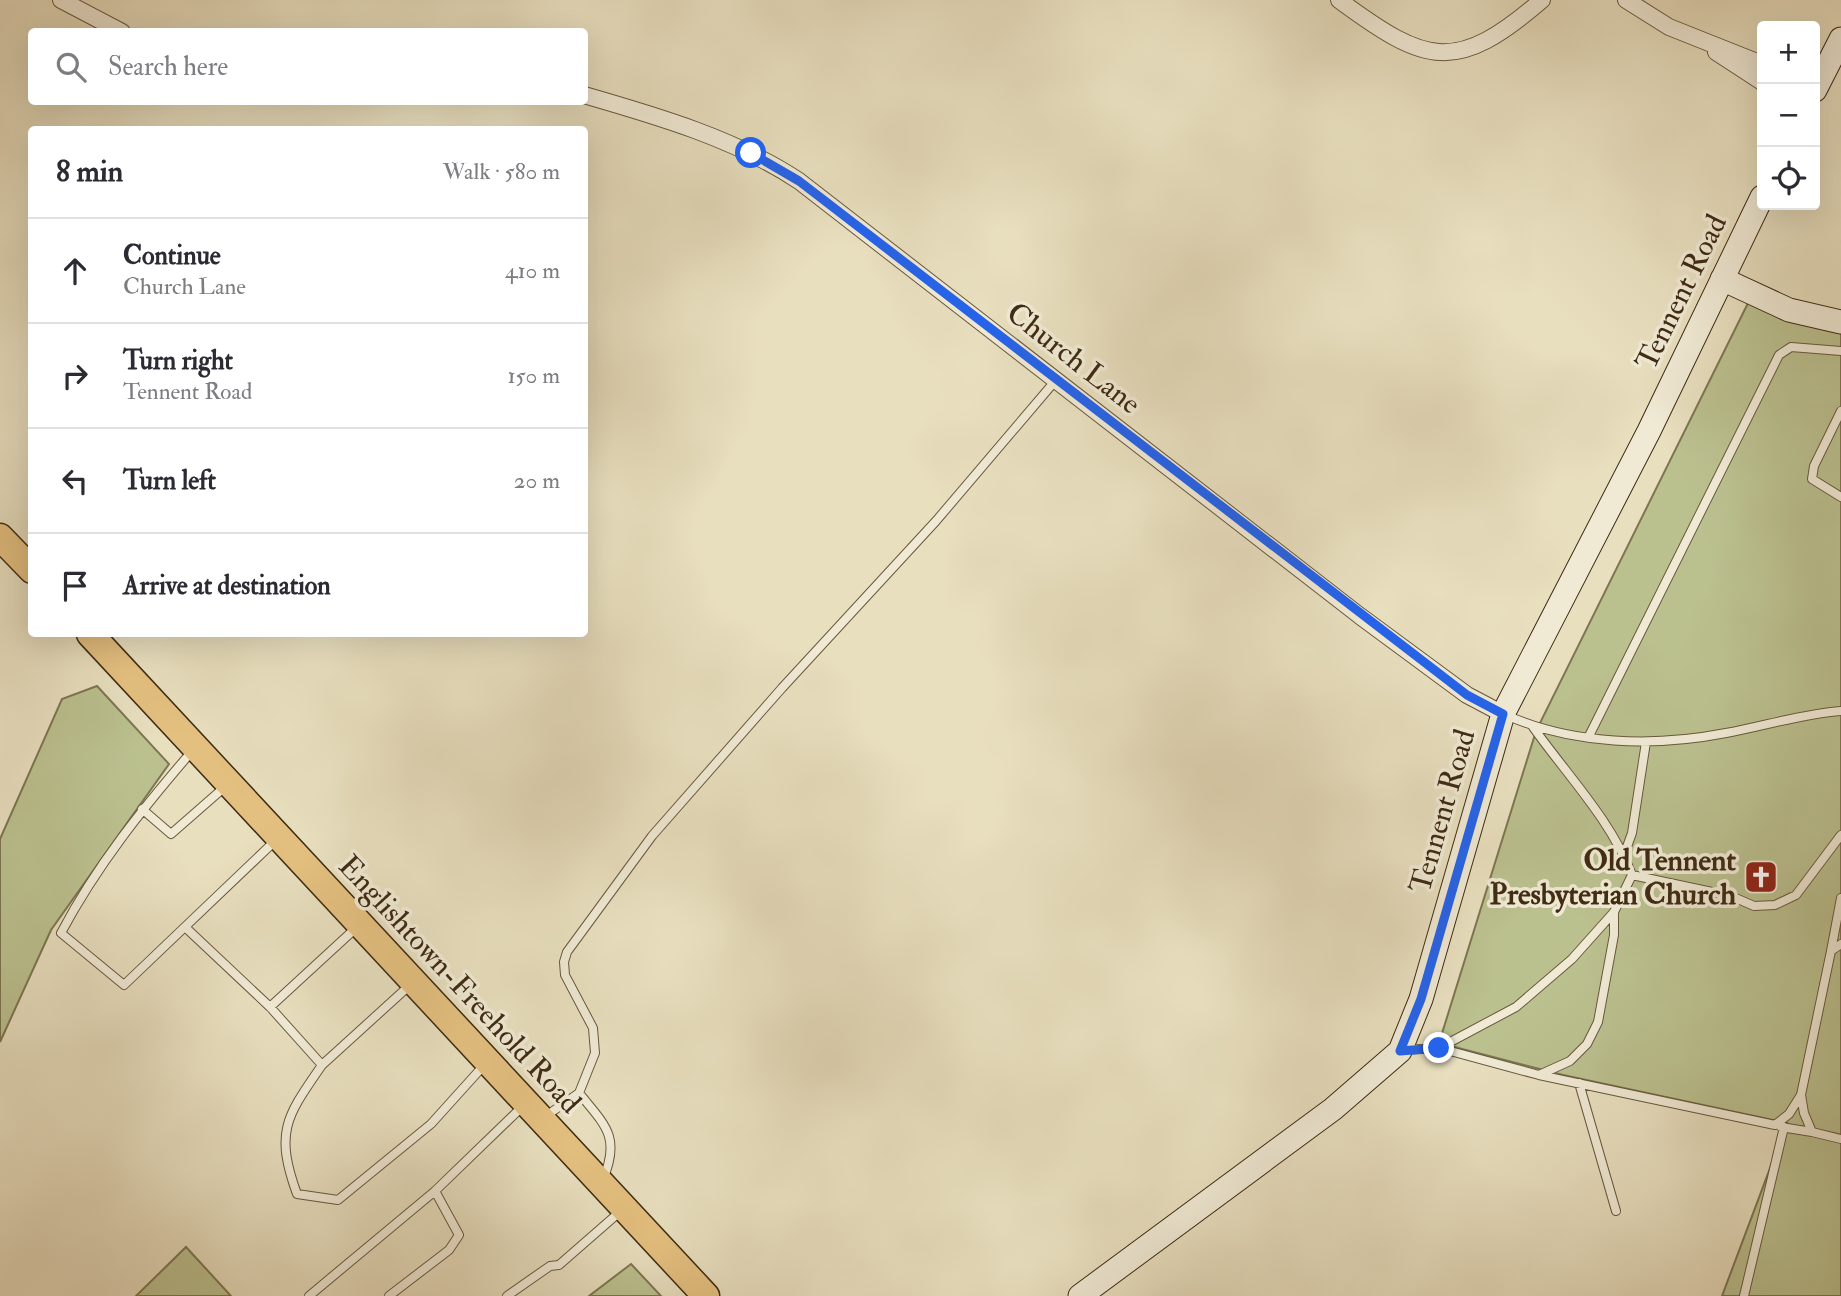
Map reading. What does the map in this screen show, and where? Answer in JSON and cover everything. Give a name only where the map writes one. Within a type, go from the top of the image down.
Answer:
[{"type":"main road","points":[[0,537],[28,566]]},
{"type":"main road","name":"Englishtown-Freehold Road","points":[[93,637],[706,1296]]},
{"type":"street","points":[[61,0],[114,28]]},
{"type":"street","points":[[1339,0],[1403,44],[1423,50],[1450,52],[1469,49],[1496,38],[1542,0]]},
{"type":"street","points":[[1626,0],[1669,27],[1757,62]]},
{"type":"street","points":[[1818,84],[1841,39]]},
{"type":"street","points":[[1706,44],[1757,79]]},
{"type":"street","name":"Church Lane","points":[[588,96],[726,143],[776,166],[1446,680],[1467,695],[1503,714]]},
{"type":"street","name":"Tennent Road","points":[[1080,1296],[1333,1109],[1400,1051],[1421,999],[1503,714],[1637,456],[1757,207]]},
{"type":"street","points":[[1722,279],[1790,310],[1841,322]]},
{"type":"lane","points":[[1589,736],[1779,355],[1791,347],[1841,351]]},
{"type":"lane","points":[[309,1296],[533,1111],[579,1093],[595,1053],[595,1037],[565,975],[564,962],[567,952],[652,836],[782,688],[936,521],[1056,380]]},
{"type":"lane","points":[[1841,411],[1814,466],[1812,479],[1841,497]]},
{"type":"lane","points":[[1503,714],[1533,727],[1647,742],[1724,733],[1841,711]]},
{"type":"lane","points":[[1439,1048],[1495,1021],[1535,992],[1572,959],[1614,912],[1632,876],[1624,855],[1580,788],[1533,727]]},
{"type":"lane","points":[[1624,855],[1632,833],[1647,742]]},
{"type":"lane","points":[[195,748],[142,809],[84,888],[61,933],[124,985],[279,837]]},
{"type":"lane","points":[[142,809],[171,834],[230,783]]},
{"type":"lane","points":[[1632,876],[1731,896],[1754,906],[1775,905],[1796,895],[1841,835]]},
{"type":"lane","points":[[1775,1125],[1789,1114],[1801,1095],[1841,898]]},
{"type":"lane","points":[[1539,1075],[1570,1061],[1591,1037],[1598,1022],[1614,935],[1614,912]]},
{"type":"lane","points":[[270,1007],[360,925]]},
{"type":"lane","points":[[185,927],[270,1007],[322,1065]]},
{"type":"lane","points":[[1831,951],[1841,944]]},
{"type":"lane","points":[[413,982],[322,1065],[289,1114],[285,1161],[297,1194],[338,1200],[431,1124],[487,1061]]},
{"type":"lane","points":[[1400,1051],[1439,1048],[1539,1075],[1841,1139]]},
{"type":"lane","points":[[1579,1083],[1616,1211]]},
{"type":"lane","points":[[579,1093],[606,1126],[613,1147],[601,1183]]},
{"type":"lane","points":[[1801,1095],[1804,1113],[1812,1132]]},
{"type":"lane","points":[[1744,1296],[1784,1128]]},
{"type":"lane","points":[[389,1296],[449,1250],[459,1235],[435,1191]]},
{"type":"lane","points":[[507,1296],[550,1266],[559,1265],[624,1208]]},
{"type":"green space","points":[[1755,289],[1841,318],[1841,1296],[1722,1296],[1787,1123],[1563,1075],[1439,1043],[1536,731]]},
{"type":"green space","points":[[97,686],[169,764],[51,930],[0,1042],[0,839],[62,699]]},
{"type":"green space","points":[[186,1247],[231,1296],[136,1296]]},
{"type":"green space","points":[[631,1264],[661,1296],[589,1296]]},
{"type":"place","name":"Old Tennent Presbyterian Church","points":[[1761,877]]},
{"type":"route","points":[[751,153],[799,181],[1360,616],[1467,695],[1503,714],[1421,999],[1400,1051],[1439,1048]]}]
